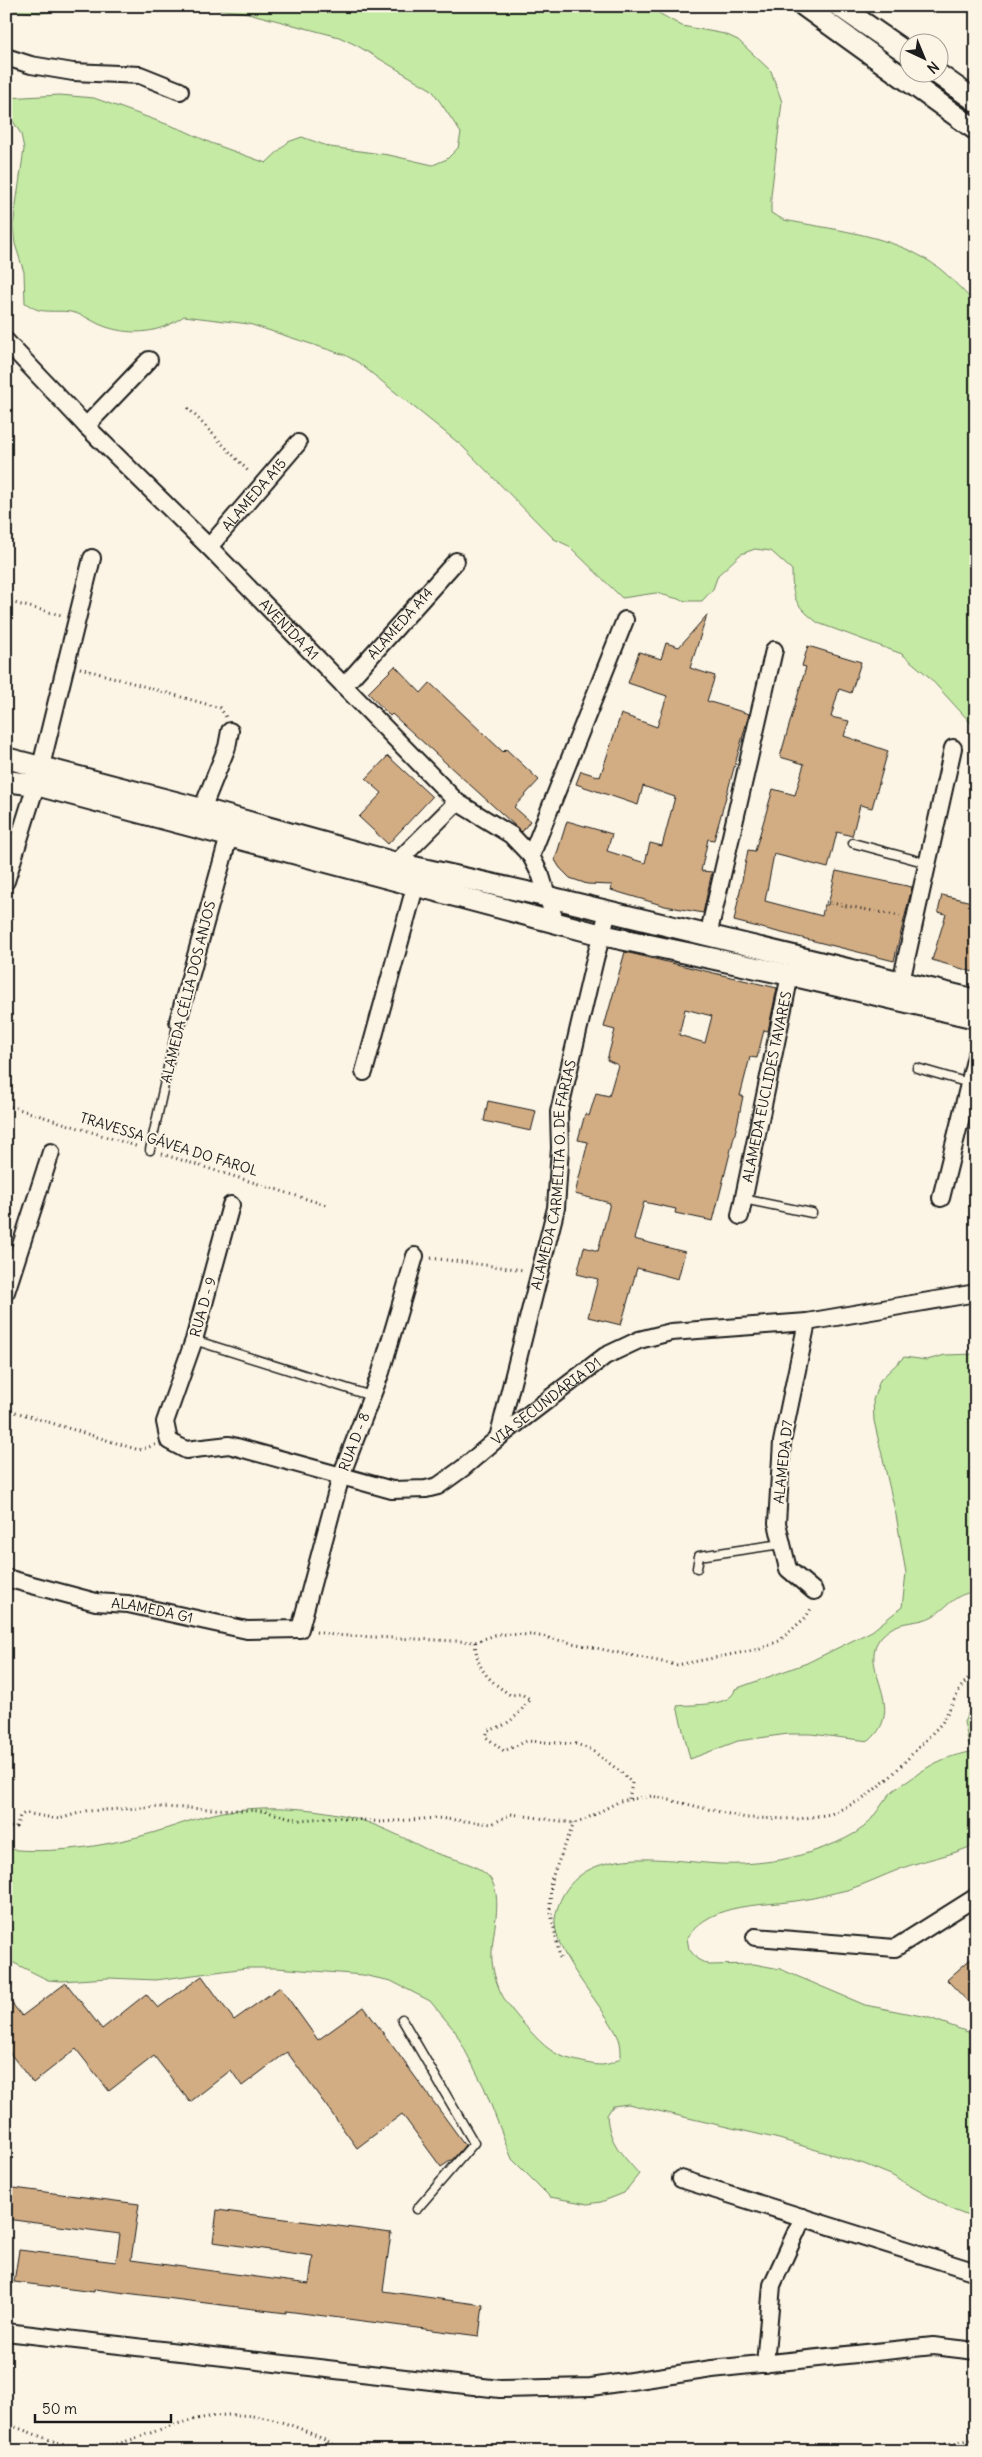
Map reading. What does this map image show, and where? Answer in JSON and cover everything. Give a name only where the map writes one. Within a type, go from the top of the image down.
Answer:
[{"type":"street","points":[[804,6],[976,130]]},
{"type":"street","points":[[839,6],[900,48]]},
{"type":"street","points":[[6,56],[31,65],[73,72],[140,75],[180,91]]},
{"type":"street","points":[[949,82],[976,101]]},
{"type":"street","name":"AVENIDA A1","points":[[6,341],[86,426],[209,547],[457,802],[511,835],[530,856],[549,897],[555,921]]},
{"type":"street","points":[[86,426],[148,360]]},
{"type":"street","name":"ALAMEDA A15","points":[[209,547],[298,443]]},
{"type":"street","points":[[41,766],[66,663],[79,619],[92,558]]},
{"type":"street","name":"ALAMEDA A14","points":[[344,686],[456,561]]},
{"type":"street","points":[[530,856],[625,620]]},
{"type":"street","points":[[710,928],[774,650]]},
{"type":"street","points":[[202,808],[227,747],[230,730]]},
{"type":"street","points":[[901,982],[953,748]]},
{"type":"street","points":[[6,758],[202,808],[396,863],[608,912],[710,928],[901,982],[976,1000]]},
{"type":"street","points":[[6,781],[36,786],[415,887],[555,921],[602,935],[790,974],[976,1018]]},
{"type":"street","points":[[6,881],[36,786]]},
{"type":"street","points":[[396,863],[457,802]]},
{"type":"street","name":"ALAMEDA CÉLIA DOS ANJOS","points":[[178,1021],[229,836]]},
{"type":"street","points":[[364,1072],[415,887]]},
{"type":"street","name":"ALAMEDA CARMELITA O. DE FARIAS","points":[[498,1438],[556,1208],[560,1148],[559,1112],[608,912]]},
{"type":"street","name":"ALAMEDA EUCLIDES TAVARES","points":[[740,1216],[790,974]]},
{"type":"street","points":[[941,1198],[976,1056]]},
{"type":"street","points":[[6,1292],[51,1152]]},
{"type":"street","name":"RUA D - 9","points":[[170,1441],[165,1422],[194,1340],[231,1205]]},
{"type":"street","name":"RUA D - 8","points":[[300,1629],[341,1476],[371,1396],[415,1256]]},
{"type":"street","name":"VIA SECUNDÁRIA D1","points":[[170,1441],[186,1450],[229,1445],[392,1490],[426,1489],[438,1486],[463,1468],[498,1438],[605,1356],[639,1340],[671,1332],[807,1322],[976,1293]]},
{"type":"street","name":"ALAMEDA D7","points":[[807,1322],[782,1442],[777,1523],[788,1569],[814,1591]]},
{"type":"street","name":"ALAMEDA G1","points":[[6,1578],[96,1602],[128,1604],[246,1630],[300,1629]]},
{"type":"street","points":[[755,1937],[895,1948],[976,1897]]},
{"type":"street","points":[[682,2179],[976,2272]]},
{"type":"street","points":[[765,2364],[772,2285],[803,2217]]},
{"type":"street","points":[[6,2332],[500,2389],[591,2387],[765,2364],[933,2346],[976,2351]]},
{"type":"lane","points":[[853,843],[927,863]]},
{"type":"lane","name":"ALAMEDA CÉLIA DOS ANJOS","points":[[150,1150],[178,1021]]},
{"type":"lane","points":[[917,1068],[969,1083]]},
{"type":"lane","name":"ALAMEDA EUCLIDES TAVARES","points":[[743,1199],[812,1214]]},
{"type":"lane","points":[[194,1340],[371,1396]]},
{"type":"lane","points":[[697,1568],[699,1556],[781,1544]]},
{"type":"lane","points":[[402,2019],[474,2143],[417,2209]]},
{"type":"path","points":[[188,408],[263,486]]},
{"type":"path","points":[[6,601],[79,619]]},
{"type":"path","points":[[66,663],[220,708],[225,713],[230,730]]},
{"type":"path","points":[[826,902],[915,920]]},
{"type":"path","name":"TRAVESSA GÁVEA DO FAROL","points":[[6,1105],[326,1205]]},
{"type":"path","points":[[415,1256],[539,1272]]},
{"type":"path","points":[[6,1409],[139,1450],[170,1441]]},
{"type":"path","points":[[300,1629],[333,1635],[475,1642],[498,1634],[534,1635],[677,1665],[760,1649],[779,1641],[806,1617],[817,1598],[814,1591]]},
{"type":"path","points":[[475,1642],[482,1670],[488,1679],[510,1695],[521,1694],[530,1699],[519,1714],[503,1728],[488,1730],[486,1737],[504,1751],[526,1741],[576,1744],[590,1748],[632,1783],[629,1799]]},
{"type":"path","points":[[6,1828],[16,1827],[20,1816],[25,1813],[59,1819],[86,1812],[159,1807],[263,1811],[300,1820],[336,1818],[381,1822],[437,1818],[492,1824],[511,1814],[574,1823],[582,1821],[608,1806],[629,1799],[652,1796],[746,1818],[799,1819],[831,1814],[863,1799],[891,1776],[942,1723],[961,1687],[976,1669]]},
{"type":"path","points":[[560,1958],[550,1908],[550,1880],[574,1823]]},
{"type":"path","points":[[6,2424],[70,2446],[92,2449],[136,2438],[188,2420],[231,2413],[265,2418],[310,2431],[345,2451]]},
{"type":"path","points":[[921,2451],[934,2446],[976,2439]]},
{"type":"green space","points":[[6,6],[97,6],[41,13],[6,10]]},
{"type":"green space","points":[[193,6],[646,6],[682,26],[725,34],[738,40],[771,71],[782,102],[771,196],[771,213],[784,220],[856,233],[908,250],[924,258],[952,279],[976,304],[976,724],[970,722],[927,675],[902,654],[818,623],[810,617],[796,601],[792,570],[771,551],[755,549],[741,554],[718,575],[713,589],[702,601],[686,601],[656,593],[622,598],[569,546],[554,539],[461,445],[359,363],[345,355],[249,324],[184,316],[166,326],[137,332],[116,330],[73,313],[39,310],[25,303],[24,272],[15,244],[13,226],[24,149],[21,134],[6,110],[6,98],[60,95],[94,98],[183,130],[211,143],[266,163],[288,142],[302,137],[330,147],[389,155],[433,165],[447,159],[458,148],[461,133],[432,90],[356,45],[339,37],[248,13]]},
{"type":"green space","points":[[976,1354],[976,1593],[963,1594],[933,1616],[894,1627],[878,1642],[874,1655],[875,1668],[885,1712],[881,1727],[869,1741],[811,1734],[788,1734],[738,1741],[690,1759],[677,1706],[711,1704],[727,1699],[735,1689],[807,1663],[872,1631],[902,1607],[906,1573],[896,1515],[874,1421],[873,1400],[880,1380],[904,1357],[927,1360],[945,1355]]},
{"type":"green space","points":[[976,1697],[976,1744],[969,1744],[964,1722]]},
{"type":"green space","points":[[976,1751],[976,1844],[958,1852],[909,1866],[847,1890],[808,1899],[740,1907],[724,1911],[710,1917],[687,1938],[689,1949],[697,1959],[709,1965],[754,1964],[780,1969],[865,2005],[927,2017],[976,2035],[976,2219],[953,2210],[891,2175],[864,2164],[779,2139],[628,2104],[613,2106],[607,2115],[613,2140],[621,2153],[639,2174],[624,2193],[601,2202],[588,2204],[550,2197],[512,2159],[484,2087],[455,2031],[430,2001],[391,1981],[363,1975],[277,1968],[246,1968],[156,1980],[108,1978],[61,1981],[48,1980],[6,1959],[6,1849],[41,1851],[93,1846],[145,1835],[223,1812],[253,1808],[301,1809],[332,1813],[377,1826],[434,1852],[472,1865],[486,1874],[492,1881],[497,1901],[492,1964],[497,1983],[507,2003],[535,2036],[555,2053],[593,2064],[610,2064],[621,2057],[619,2039],[612,2025],[568,1960],[555,1927],[556,1913],[566,1890],[582,1874],[601,1865],[624,1860],[649,1859],[742,1864],[780,1860],[812,1852],[856,1833],[864,1827],[892,1792],[925,1769],[956,1755]]},
{"type":"building","points":[[707,615],[690,668],[715,676],[707,701],[749,714],[714,840],[708,839],[701,871],[712,872],[703,913],[665,906],[611,890],[612,885],[587,884],[570,878],[555,860],[567,821],[612,834],[607,851],[645,863],[650,843],[662,846],[675,797],[643,786],[638,805],[576,784],[581,771],[600,777],[621,714],[657,727],[667,696],[628,683],[639,652],[661,659],[666,643],[679,647]]},
{"type":"building","points":[[808,646],[861,662],[851,693],[839,689],[831,717],[849,721],[844,736],[888,751],[872,808],[860,805],[852,836],[837,832],[828,868],[774,854],[765,901],[822,916],[824,905],[828,905],[836,871],[912,887],[894,961],[734,921],[748,850],[755,851],[773,789],[795,795],[804,764],[780,757],[806,667],[802,666]]},
{"type":"building","points":[[395,666],[421,693],[430,683],[503,752],[506,749],[539,780],[514,807],[530,821],[522,832],[392,714],[390,716],[368,693]]},
{"type":"building","points":[[388,756],[432,797],[388,844],[359,817],[382,793],[366,779]]},
{"type":"building","points":[[942,895],[976,903],[976,916],[971,934],[976,935],[976,963],[973,972],[932,960],[946,914],[938,912]]},
{"type":"building","points":[[625,952],[777,988],[768,1031],[764,1030],[757,1058],[750,1057],[740,1096],[743,1096],[738,1121],[713,1221],[675,1213],[676,1209],[644,1202],[634,1239],[685,1252],[678,1279],[637,1268],[621,1325],[588,1317],[598,1279],[577,1274],[584,1247],[598,1251],[610,1203],[575,1194],[588,1142],[578,1140],[585,1114],[589,1116],[596,1093],[609,1096],[618,1065],[607,1060],[615,1030],[604,1027]],"holes":[[[685,1009],[712,1016],[705,1043],[679,1035]]]},
{"type":"building","points":[[488,1101],[536,1111],[531,1131],[484,1121]]},
{"type":"building","points":[[976,1954],[976,2010],[947,1980]]},
{"type":"building","points":[[202,1976],[234,2020],[280,1987],[318,2040],[364,2007],[465,2145],[453,2159],[441,2167],[402,2114],[357,2148],[287,2052],[242,2086],[231,2070],[190,2102],[154,2056],[109,2091],[76,2049],[33,2083],[6,2048],[6,1996],[22,2016],[66,1983],[102,2029],[146,1994],[158,2008]]},
{"type":"building","points":[[6,2187],[139,2204],[131,2260],[309,2284],[313,2256],[213,2242],[217,2210],[391,2233],[383,2291],[483,2305],[479,2336],[286,2311],[286,2313],[94,2289],[94,2292],[14,2282],[19,2250],[116,2262],[120,2234],[6,2219]]}]
